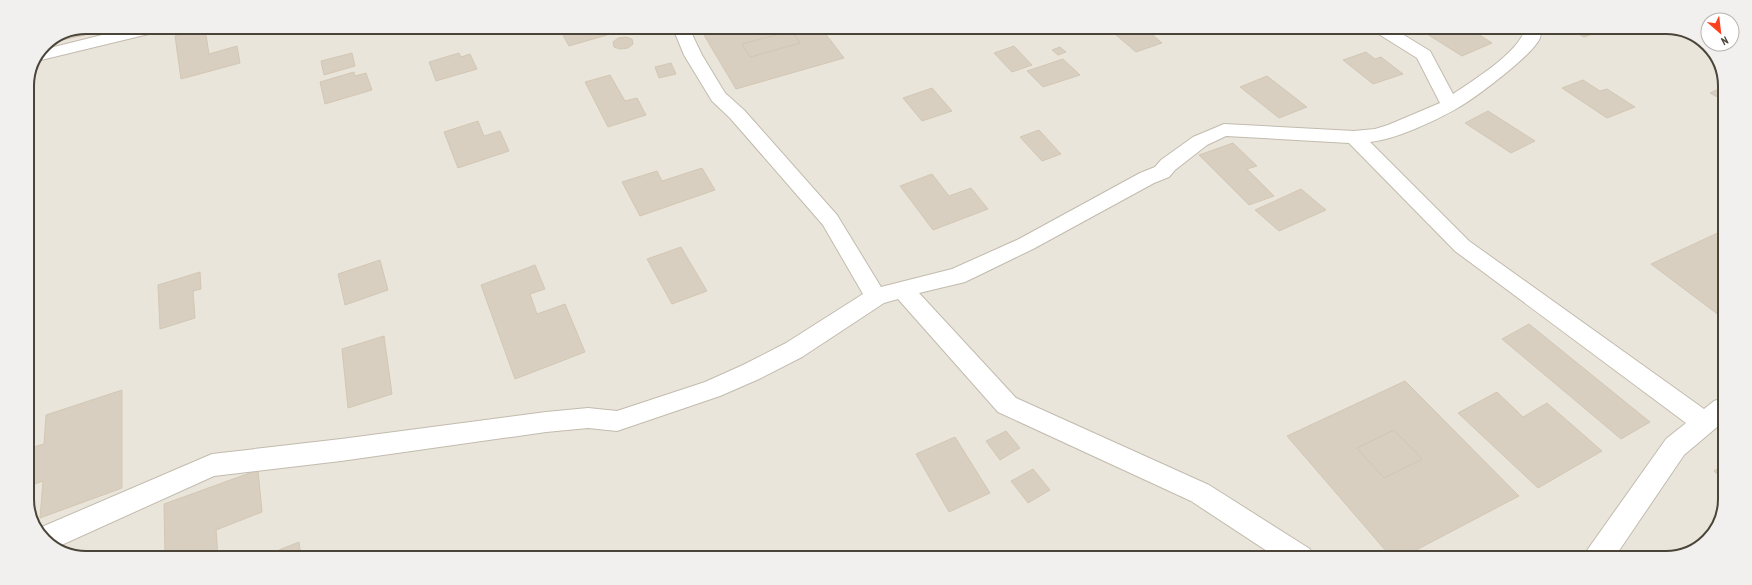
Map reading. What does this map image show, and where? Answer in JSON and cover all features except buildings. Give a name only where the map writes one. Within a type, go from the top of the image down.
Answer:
[{"type":"street","points":[[45,55],[128,34]]},
{"type":"street","points":[[684,34],[693,54],[718,97],[737,114],[830,220],[876,297]]},
{"type":"street","points":[[1391,34],[1424,55],[1450,104]]},
{"type":"street","points":[[50,537],[212,465],[341,450],[546,422],[588,418],[618,421],[712,389],[751,372],[794,350],[876,297],[902,289],[957,276],[1026,244],[1147,178],[1162,172],[1168,165],[1200,141],[1224,130],[1354,137],[1375,135],[1394,130],[1450,104],[1488,79],[1518,53],[1531,38],[1532,34]]},
{"type":"street","points":[[1354,137],[1462,246],[1714,415],[1674,447],[1603,551]]},
{"type":"street","points":[[902,289],[1007,405],[1200,493],[1289,551]]},
{"type":"shaded area","points":[[86,34],[1673,34],[1689,39],[1700,47],[1700,52],[1705,52],[1714,66],[1718,82],[1718,506],[1713,522],[1703,536],[1689,546],[1666,551],[79,551],[63,546],[49,536],[39,522],[34,503],[34,86],[38,66],[43,57],[49,49],[66,38]]}]
